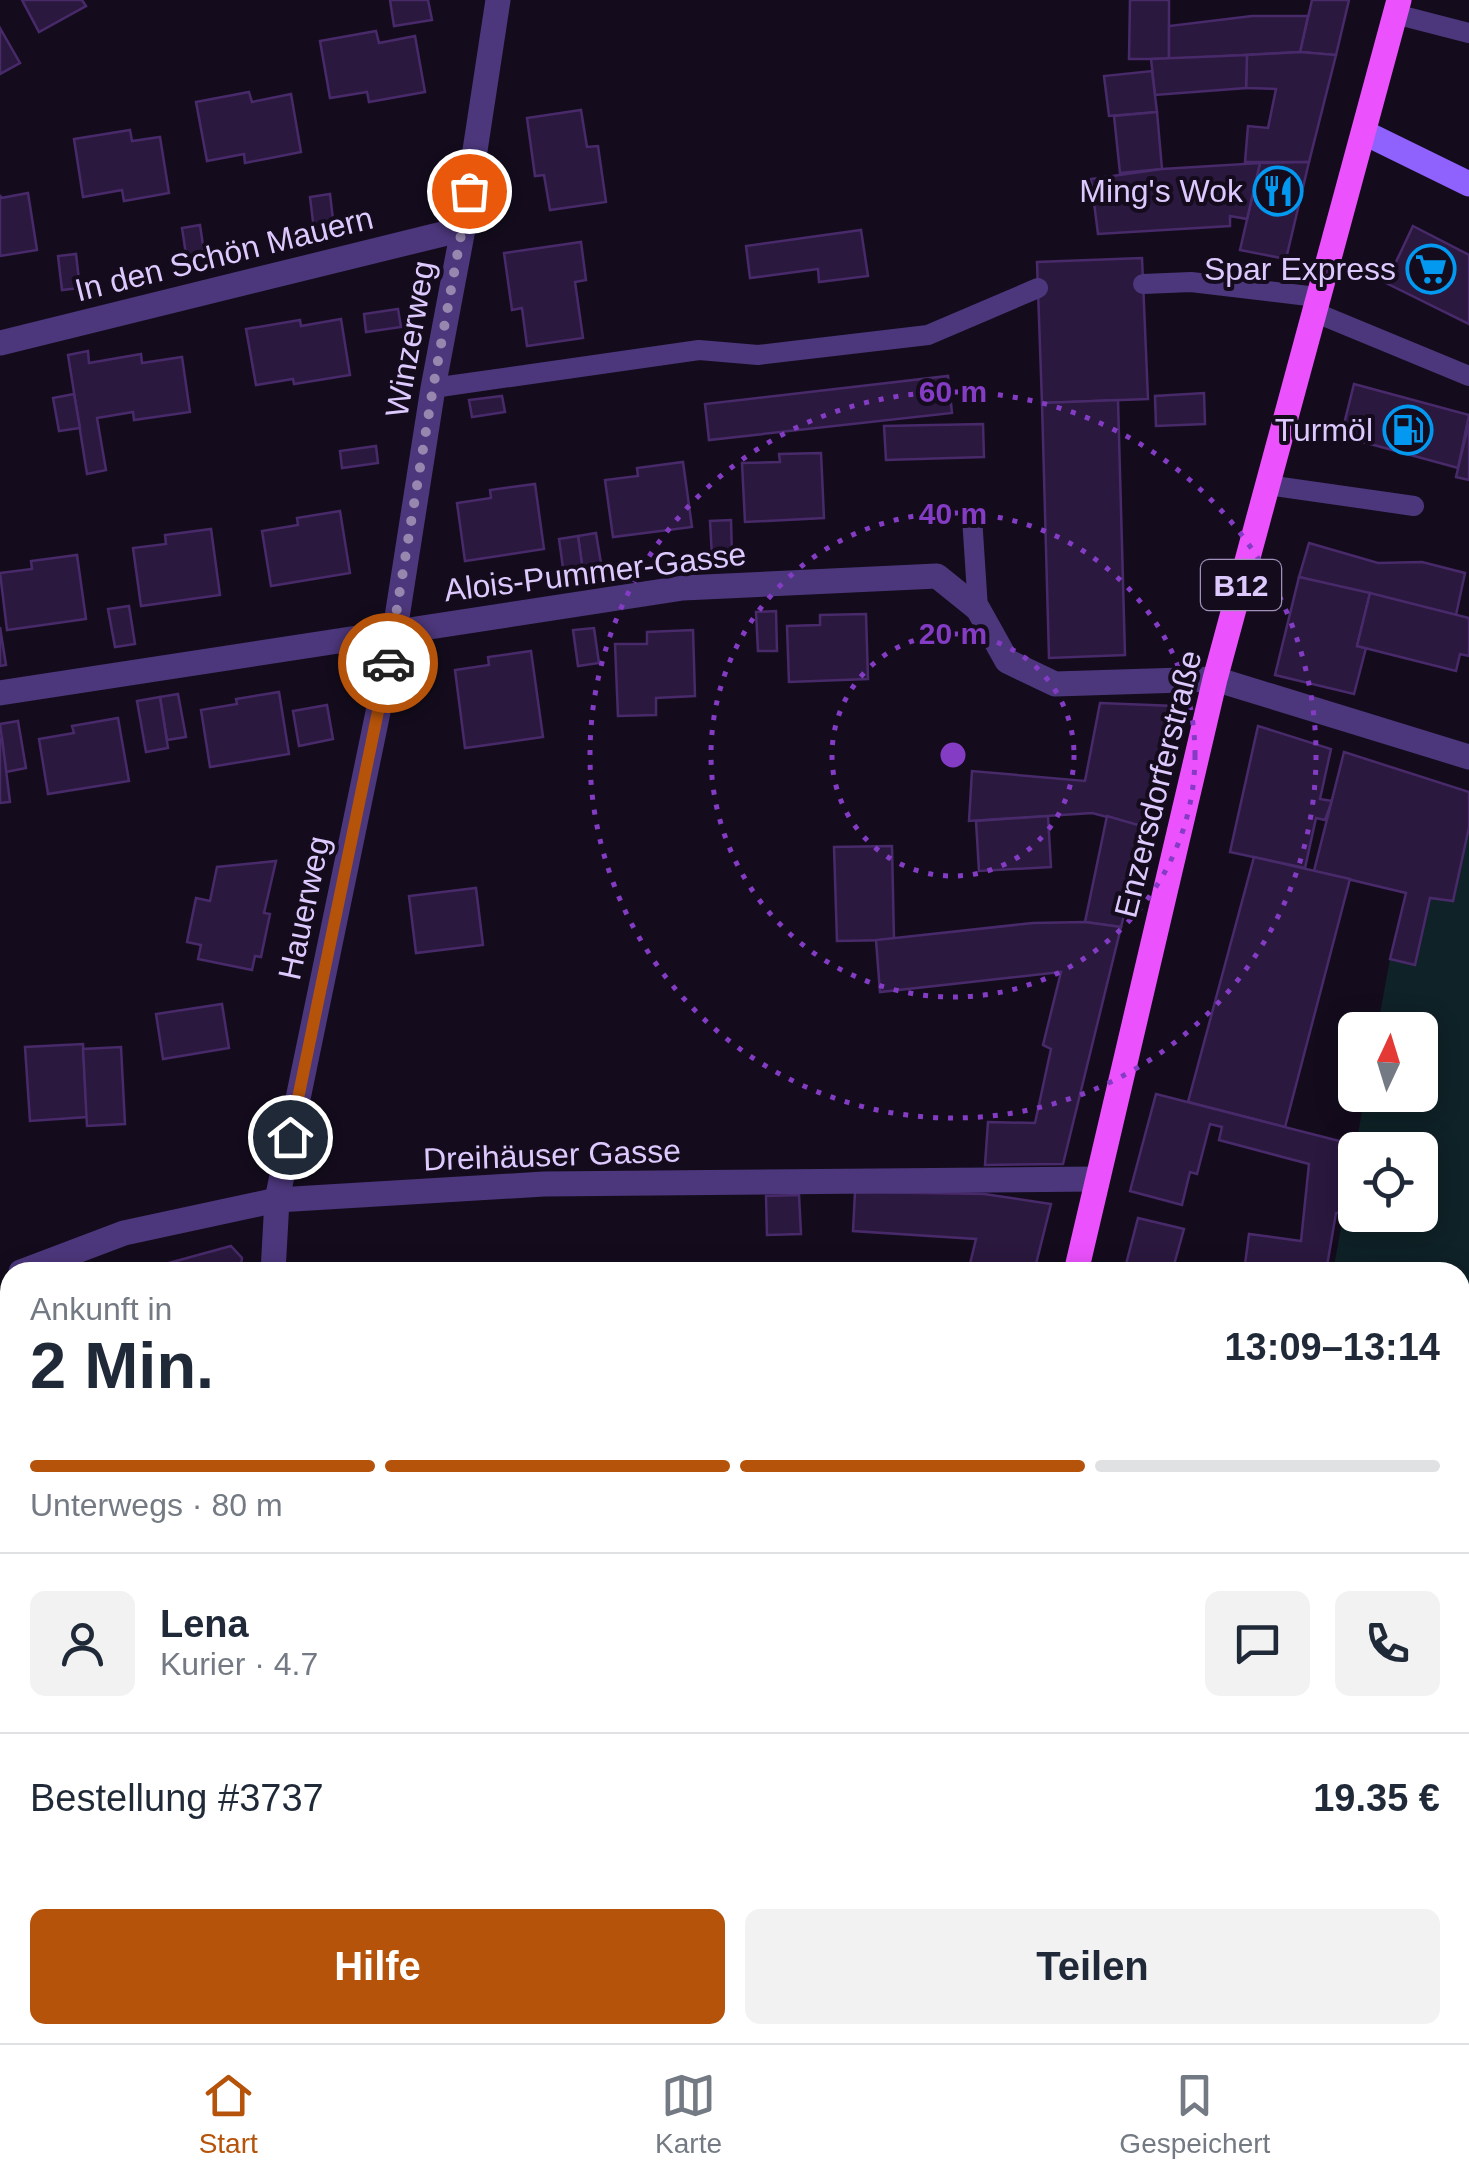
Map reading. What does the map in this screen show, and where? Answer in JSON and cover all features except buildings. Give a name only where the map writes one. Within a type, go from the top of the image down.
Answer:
[{"type":"main road","name":"Enzersdorferstraße","points":[[1096,1179],[1215,679],[1397,7]]},
{"type":"main road","name":"B12","points":[[1078,1262],[1096,1179]]},
{"type":"street","name":"Winzerweg","points":[[395,630],[498,0]]},
{"type":"street","points":[[1364,133],[1469,184]]},
{"type":"street","name":"In den Schön Mauern","points":[[0,342],[463,229]]},
{"type":"street","name":"Alois-Pummer-Gasse","points":[[0,694],[683,588],[937,576],[978,609],[1007,661],[1055,684],[1215,679],[1469,757]]},
{"type":"street","name":"Hauerweg","points":[[274,1262],[277,1200],[395,630]]},
{"type":"street","name":"Dreihäuser Gasse","points":[[48,1262],[124,1234],[277,1200],[544,1184],[1096,1179]]},
{"type":"lane","points":[[1397,7],[1469,32]]},
{"type":"lane","points":[[1143,284],[1191,282],[1316,304],[1469,376]]},
{"type":"lane","points":[[433,388],[699,350],[758,355],[928,335],[1038,288]]},
{"type":"lane","points":[[1268,484],[1414,506]]},
{"type":"lane","points":[[972,517],[978,609]]},
{"type":"green space","points":[[1469,827],[1469,1262],[1335,1262],[1340,1232],[1438,1232],[1438,1132],[1358,1132],[1362,1112],[1438,1112],[1438,1012],[1380,1012],[1390,959],[1415,965],[1430,898],[1453,901]]},
{"type":"way so far","points":[[388,663],[469,191]]},
{"type":"place","name":"Ming's Wok","points":[[1278,191]]},
{"type":"place","name":"Spar Express","points":[[1431,269]]},
{"type":"place","name":"Turmöl","points":[[1408,430]]},
{"type":"route","points":[[290,1137],[388,663]]}]
